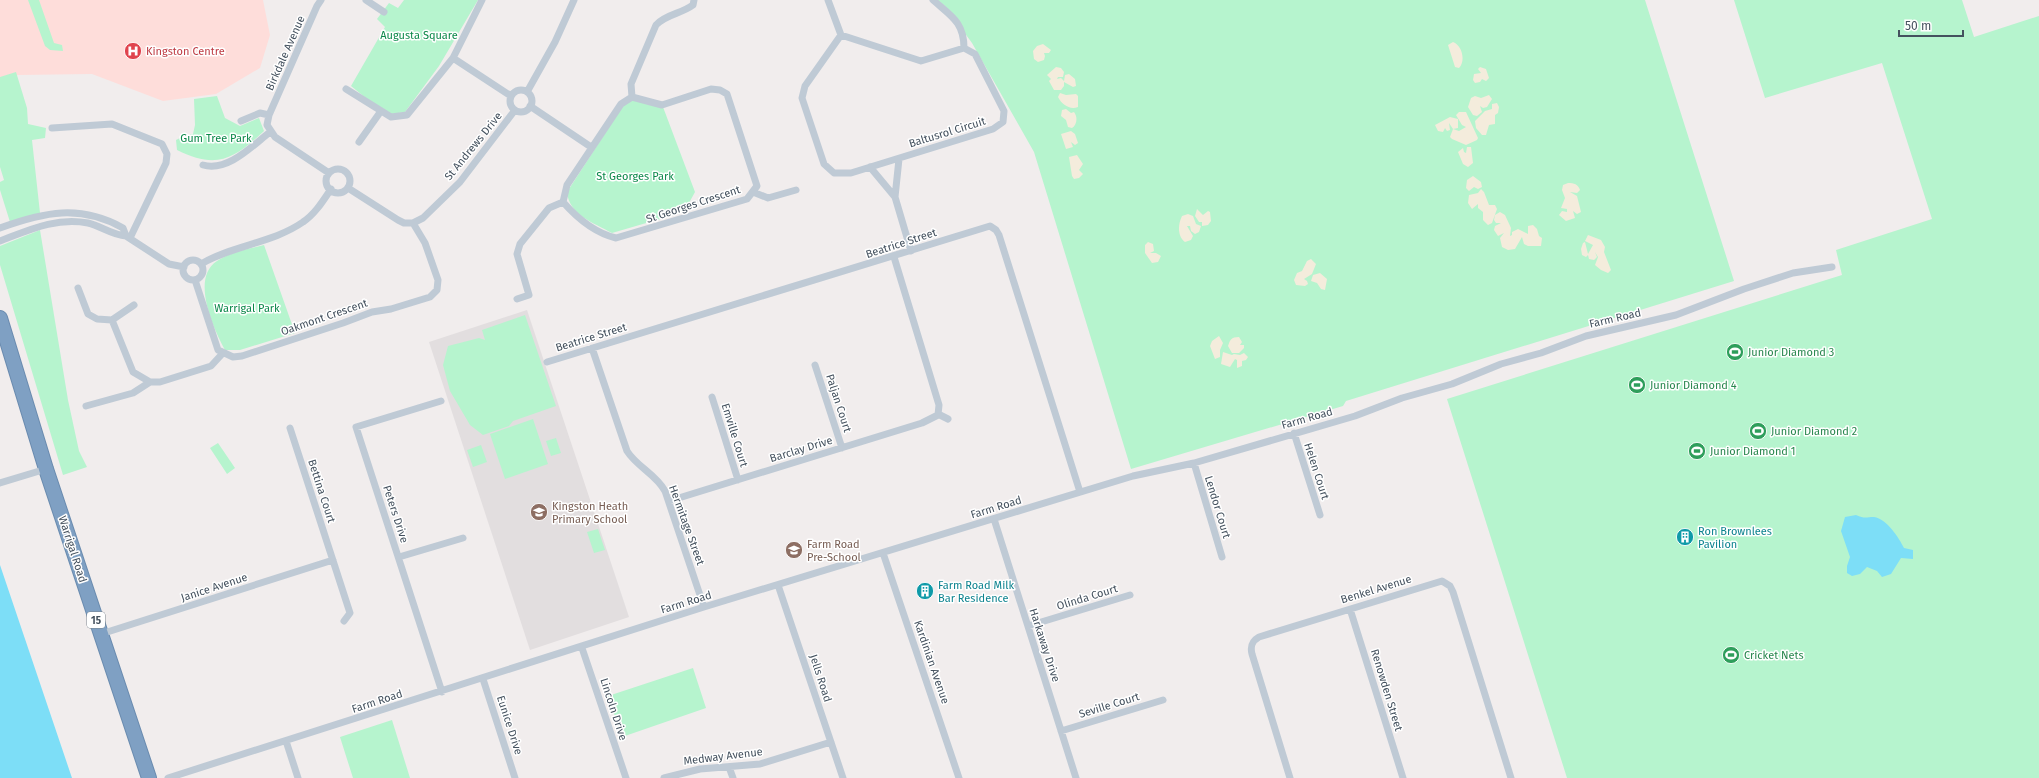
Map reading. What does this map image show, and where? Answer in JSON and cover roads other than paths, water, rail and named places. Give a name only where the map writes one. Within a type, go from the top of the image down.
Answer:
[{"type":"highway","name":"Warrigal Road","points":[[0,318],[46,468],[149,778]]},
{"type":"street","name":"Birkdale Avenue","points":[[270,132],[267,125],[269,115],[320,0]]},
{"type":"street","points":[[366,0],[384,12]]},
{"type":"street","points":[[346,88],[391,117],[407,115],[453,58],[482,0]]},
{"type":"street","points":[[527,92],[555,42],[574,0]]},
{"type":"street","points":[[517,299],[530,298],[517,254],[520,244],[549,208],[564,202],[567,185],[591,147],[621,104],[632,97],[631,84],[656,25],[662,18],[686,10],[693,5],[694,0]]},
{"type":"street","points":[[828,0],[841,35],[922,61],[964,48],[964,37],[958,21],[933,0]]},
{"type":"street","name":"Baltusrol Circuit","points":[[841,35],[805,86],[802,98],[824,164],[834,173],[851,173],[899,159],[993,129],[1003,122],[1004,111],[974,54],[964,48]]},
{"type":"street","points":[[453,58],[511,96]]},
{"type":"street","name":"St Georges Crescent","points":[[564,202],[574,215],[598,231],[616,238],[747,199],[757,186],[727,94],[720,90],[711,89],[662,104],[632,97]]},
{"type":"street","points":[[511,96],[517,91],[527,92]]},
{"type":"street","points":[[511,96],[511,104],[515,110],[524,111],[530,106],[531,98],[527,92]]},
{"type":"street","points":[[530,106],[591,147]]},
{"type":"street","points":[[360,142],[381,110]]},
{"type":"street","name":"St Andrews Drive","points":[[413,223],[423,218],[460,182],[515,110]]},
{"type":"street","points":[[241,121],[260,113],[269,115]]},
{"type":"street","points":[[52,128],[112,124],[162,144],[167,154],[166,162],[128,237]]},
{"type":"street","points":[[203,164],[211,167],[233,161],[270,132],[329,173]]},
{"type":"street","points":[[899,159],[895,197],[911,251]]},
{"type":"street","points":[[870,167],[895,197]]},
{"type":"street","points":[[337,169],[345,171],[350,180],[348,188],[338,192],[330,189],[326,181],[329,173],[337,169]]},
{"type":"street","points":[[348,188],[398,220],[413,223]]},
{"type":"street","points":[[201,264],[215,256],[291,230],[313,214],[330,189]]},
{"type":"street","points":[[753,192],[768,198],[796,190]]},
{"type":"street","points":[[0,228],[42,216],[73,212],[88,214],[111,222],[122,228],[128,237],[169,264],[184,267]]},
{"type":"street","points":[[0,241],[40,226],[64,221],[87,223],[117,236],[128,237]]},
{"type":"street","name":"Oakmont Crescent","points":[[223,354],[233,357],[242,356],[372,312],[391,309],[430,297],[436,290],[438,280],[425,243],[413,223]]},
{"type":"street","name":"Beatrice Street","points":[[547,362],[990,226],[996,230],[1080,492]]},
{"type":"street","points":[[894,256],[939,405],[938,414],[948,419]]},
{"type":"street","points":[[184,267],[192,260],[201,264]]},
{"type":"street","points":[[195,280],[202,274],[201,264]]},
{"type":"street","points":[[184,267],[186,277],[195,280]]},
{"type":"street","name":"Farm Road","points":[[168,778],[582,648],[704,607],[1080,492],[1133,476],[1194,463],[1355,416],[1402,398],[1452,384],[1501,364],[1541,353],[1586,336],[1676,315],[1744,289],[1793,273],[1832,267]]},
{"type":"street","points":[[112,320],[133,372],[150,382],[160,382],[211,366],[223,354],[218,350],[215,343],[195,280]]},
{"type":"street","points":[[78,288],[88,314],[97,319],[112,320],[134,305]]},
{"type":"street","name":"Hermitage Street","points":[[592,348],[627,451],[634,460],[659,481],[669,501],[704,607]]},
{"type":"street","name":"Paljan Court","points":[[815,365],[842,448]]},
{"type":"street","points":[[86,406],[133,394],[150,382]]},
{"type":"street","name":"Emville Court","points":[[712,397],[738,480]]},
{"type":"street","name":"Peters Drive","points":[[441,401],[356,427],[442,692]]},
{"type":"street","name":"Barclay Drive","points":[[669,501],[928,421],[938,414]]},
{"type":"street","name":"Bettina Court","points":[[290,428],[350,614],[344,621]]},
{"type":"street","name":"Helen Court","points":[[1294,433],[1320,515]]},
{"type":"street","name":"Lendor Court","points":[[1194,463],[1222,557]]},
{"type":"street","points":[[0,483],[46,468]]},
{"type":"street","name":"Harkaway Drive","points":[[994,519],[1076,778]]},
{"type":"street","points":[[399,557],[463,538]]},
{"type":"street","name":"Kardinian Avenue","points":[[883,553],[959,778]]},
{"type":"street","name":"Janice Avenue","points":[[101,634],[333,560]]},
{"type":"street","name":"Benkel Avenue","points":[[1290,778],[1252,654],[1251,644],[1259,636],[1442,581],[1450,586],[1511,778]]},
{"type":"street","name":"Jells Road","points":[[778,585],[843,778]]},
{"type":"street","name":"Olinda Court","points":[[1028,626],[1130,595]]},
{"type":"street","name":"Renowden Street","points":[[1350,608],[1403,778]]},
{"type":"street","name":"Lincoln Drive","points":[[582,648],[626,778]]},
{"type":"street","name":"Eunice Drive","points":[[483,679],[515,778]]},
{"type":"street","name":"Seville Court","points":[[1061,731],[1164,700]]},
{"type":"street","points":[[286,741],[298,778]]},
{"type":"street","name":"Medway Avenue","points":[[664,778],[693,770],[760,764],[831,742]]},
{"type":"street","points":[[729,767],[733,778]]},
{"type":"water","points":[[1856,515],[1879,518],[1883,521],[1896,534],[1904,548],[1913,550],[1913,559],[1901,558],[1891,574],[1882,577],[1877,571],[1867,567],[1860,574],[1852,576],[1847,573],[1847,566],[1850,557],[1841,531],[1845,517]]},
{"type":"water","points":[[0,565],[72,778],[0,778]]},
{"type":"place","name":"Kingston Centre","points":[[133,51]]},
{"type":"place","name":"Junior Diamond 3","points":[[1735,352]]},
{"type":"place","name":"Junior Diamond 4","points":[[1637,385]]},
{"type":"place","name":"Junior Diamond 2","points":[[1758,431]]},
{"type":"place","name":"Junior Diamond 1","points":[[1697,451]]},
{"type":"place","name":"Kingston Heath Primary School","points":[[539,512]]},
{"type":"place","name":"Ron Brownlees Pavilion","points":[[1685,537]]},
{"type":"place","name":"Farm Road Pre-School","points":[[794,550]]},
{"type":"place","name":"Farm Road Milk Bar Residence","points":[[925,591]]},
{"type":"place","name":"Cricket Nets","points":[[1731,655]]},
{"type":"park label","name":"Augusta Square","points":[[419,35]]},
{"type":"park label","name":"Gum Tree Park","points":[[216,138]]},
{"type":"park label","name":"St Georges Park","points":[[635,176]]},
{"type":"park label","name":"Warrigal Park","points":[[247,308]]}]
